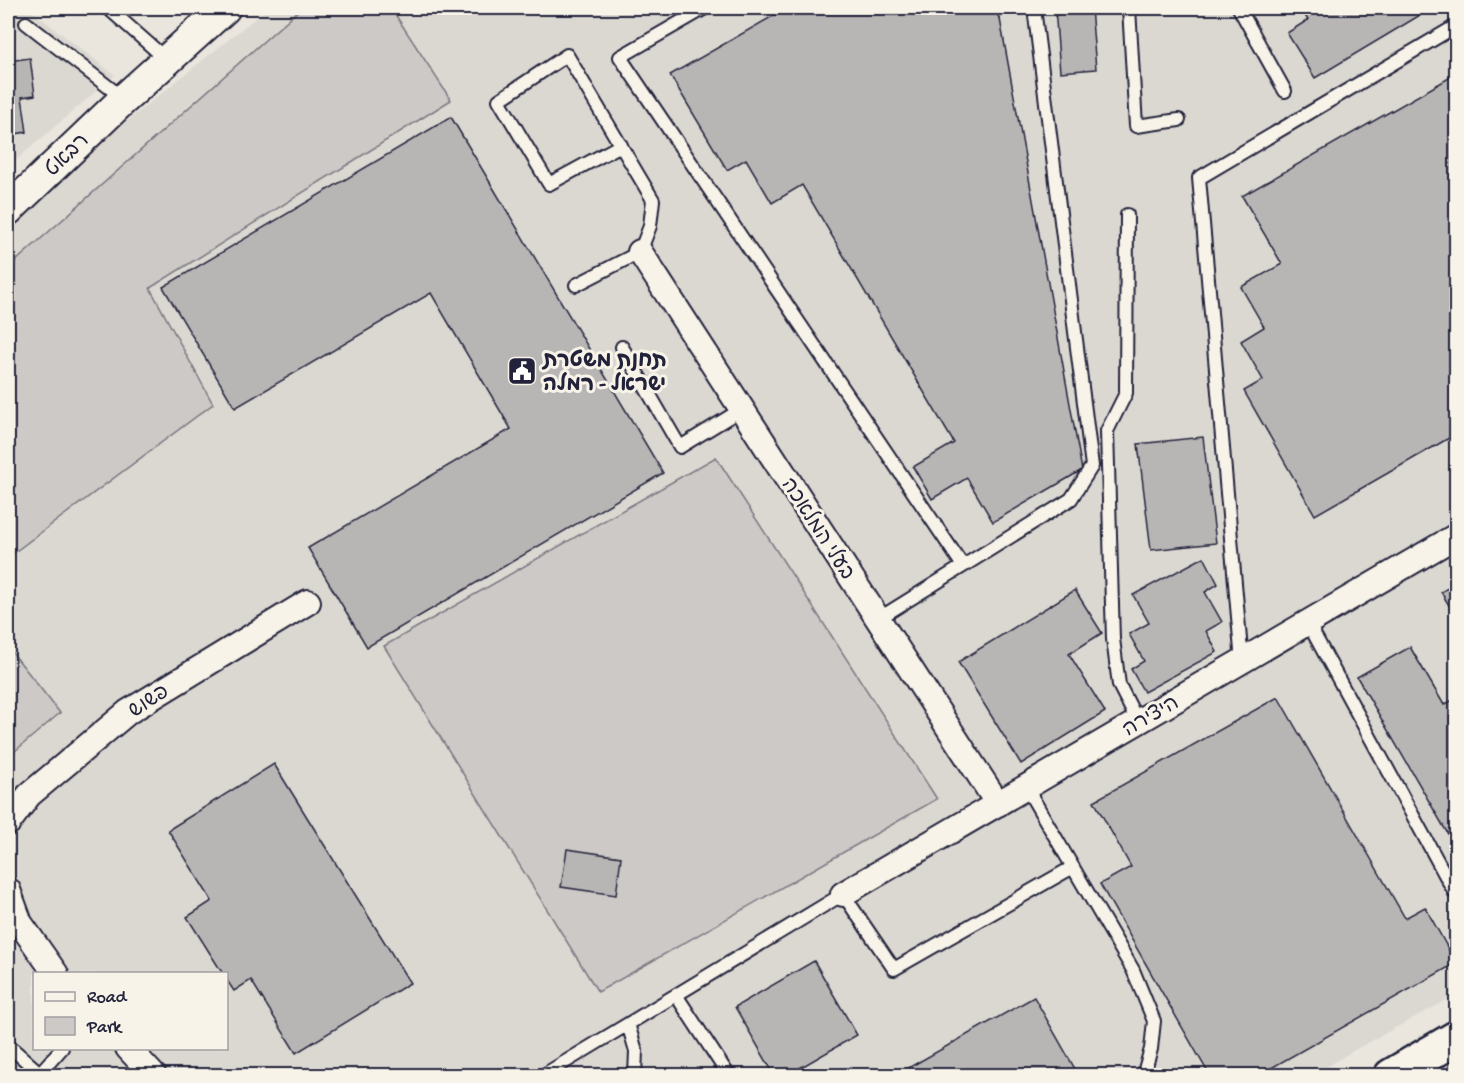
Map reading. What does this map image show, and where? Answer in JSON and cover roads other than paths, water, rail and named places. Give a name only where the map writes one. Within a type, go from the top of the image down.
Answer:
[{"type":"main road","points":[[1391,1076],[1456,1038]]},
{"type":"street","name":"רבאט","points":[[8,210],[123,99],[225,8]]},
{"type":"street","name":"רבאט","points":[[8,188],[123,99]]},
{"type":"street","name":"בעלי המלאכה","points":[[640,252],[998,804]]},
{"type":"street","name":"היצירה","points":[[843,894],[1456,536]]},
{"type":"street","name":"פשוש","points":[[8,823],[29,795],[128,712],[308,602]]},
{"type":"street","points":[[8,890],[20,923],[54,972]]},
{"type":"street","points":[[8,937],[54,972]]},
{"type":"street","points":[[130,1050],[154,1076]]},
{"type":"lane","points":[[108,8],[167,60]]},
{"type":"lane","points":[[705,8],[620,57],[963,566]]},
{"type":"lane","points":[[878,619],[1071,499],[1092,466],[1034,8]]},
{"type":"lane","points":[[1129,8],[1136,126],[1179,120]]},
{"type":"lane","points":[[1239,8],[1285,92]]},
{"type":"lane","points":[[26,23],[123,99]]},
{"type":"lane","points":[[1242,662],[1199,178],[1456,26]]},
{"type":"lane","points":[[576,285],[640,252],[650,226],[653,200],[621,145],[567,55],[499,100],[549,184],[621,145]]},
{"type":"lane","points":[[1128,215],[1126,393],[1107,431],[1113,639],[1119,685],[1138,722]]},
{"type":"lane","points":[[622,347],[680,447],[742,409]]},
{"type":"lane","points":[[1308,622],[1455,892]]},
{"type":"lane","points":[[1026,787],[1134,970],[1154,1021],[1151,1048],[1143,1076]]},
{"type":"lane","points":[[542,1076],[843,894],[894,969],[1073,867]]},
{"type":"lane","points":[[676,995],[729,1076]]},
{"type":"lane","points":[[628,1024],[636,1051],[635,1076]]},
{"type":"lane","points":[[8,1045],[41,1074],[60,1050]]},
{"type":"place","name":"תחנת משטרת ישראל - רמלה","points":[[522,371]]}]
